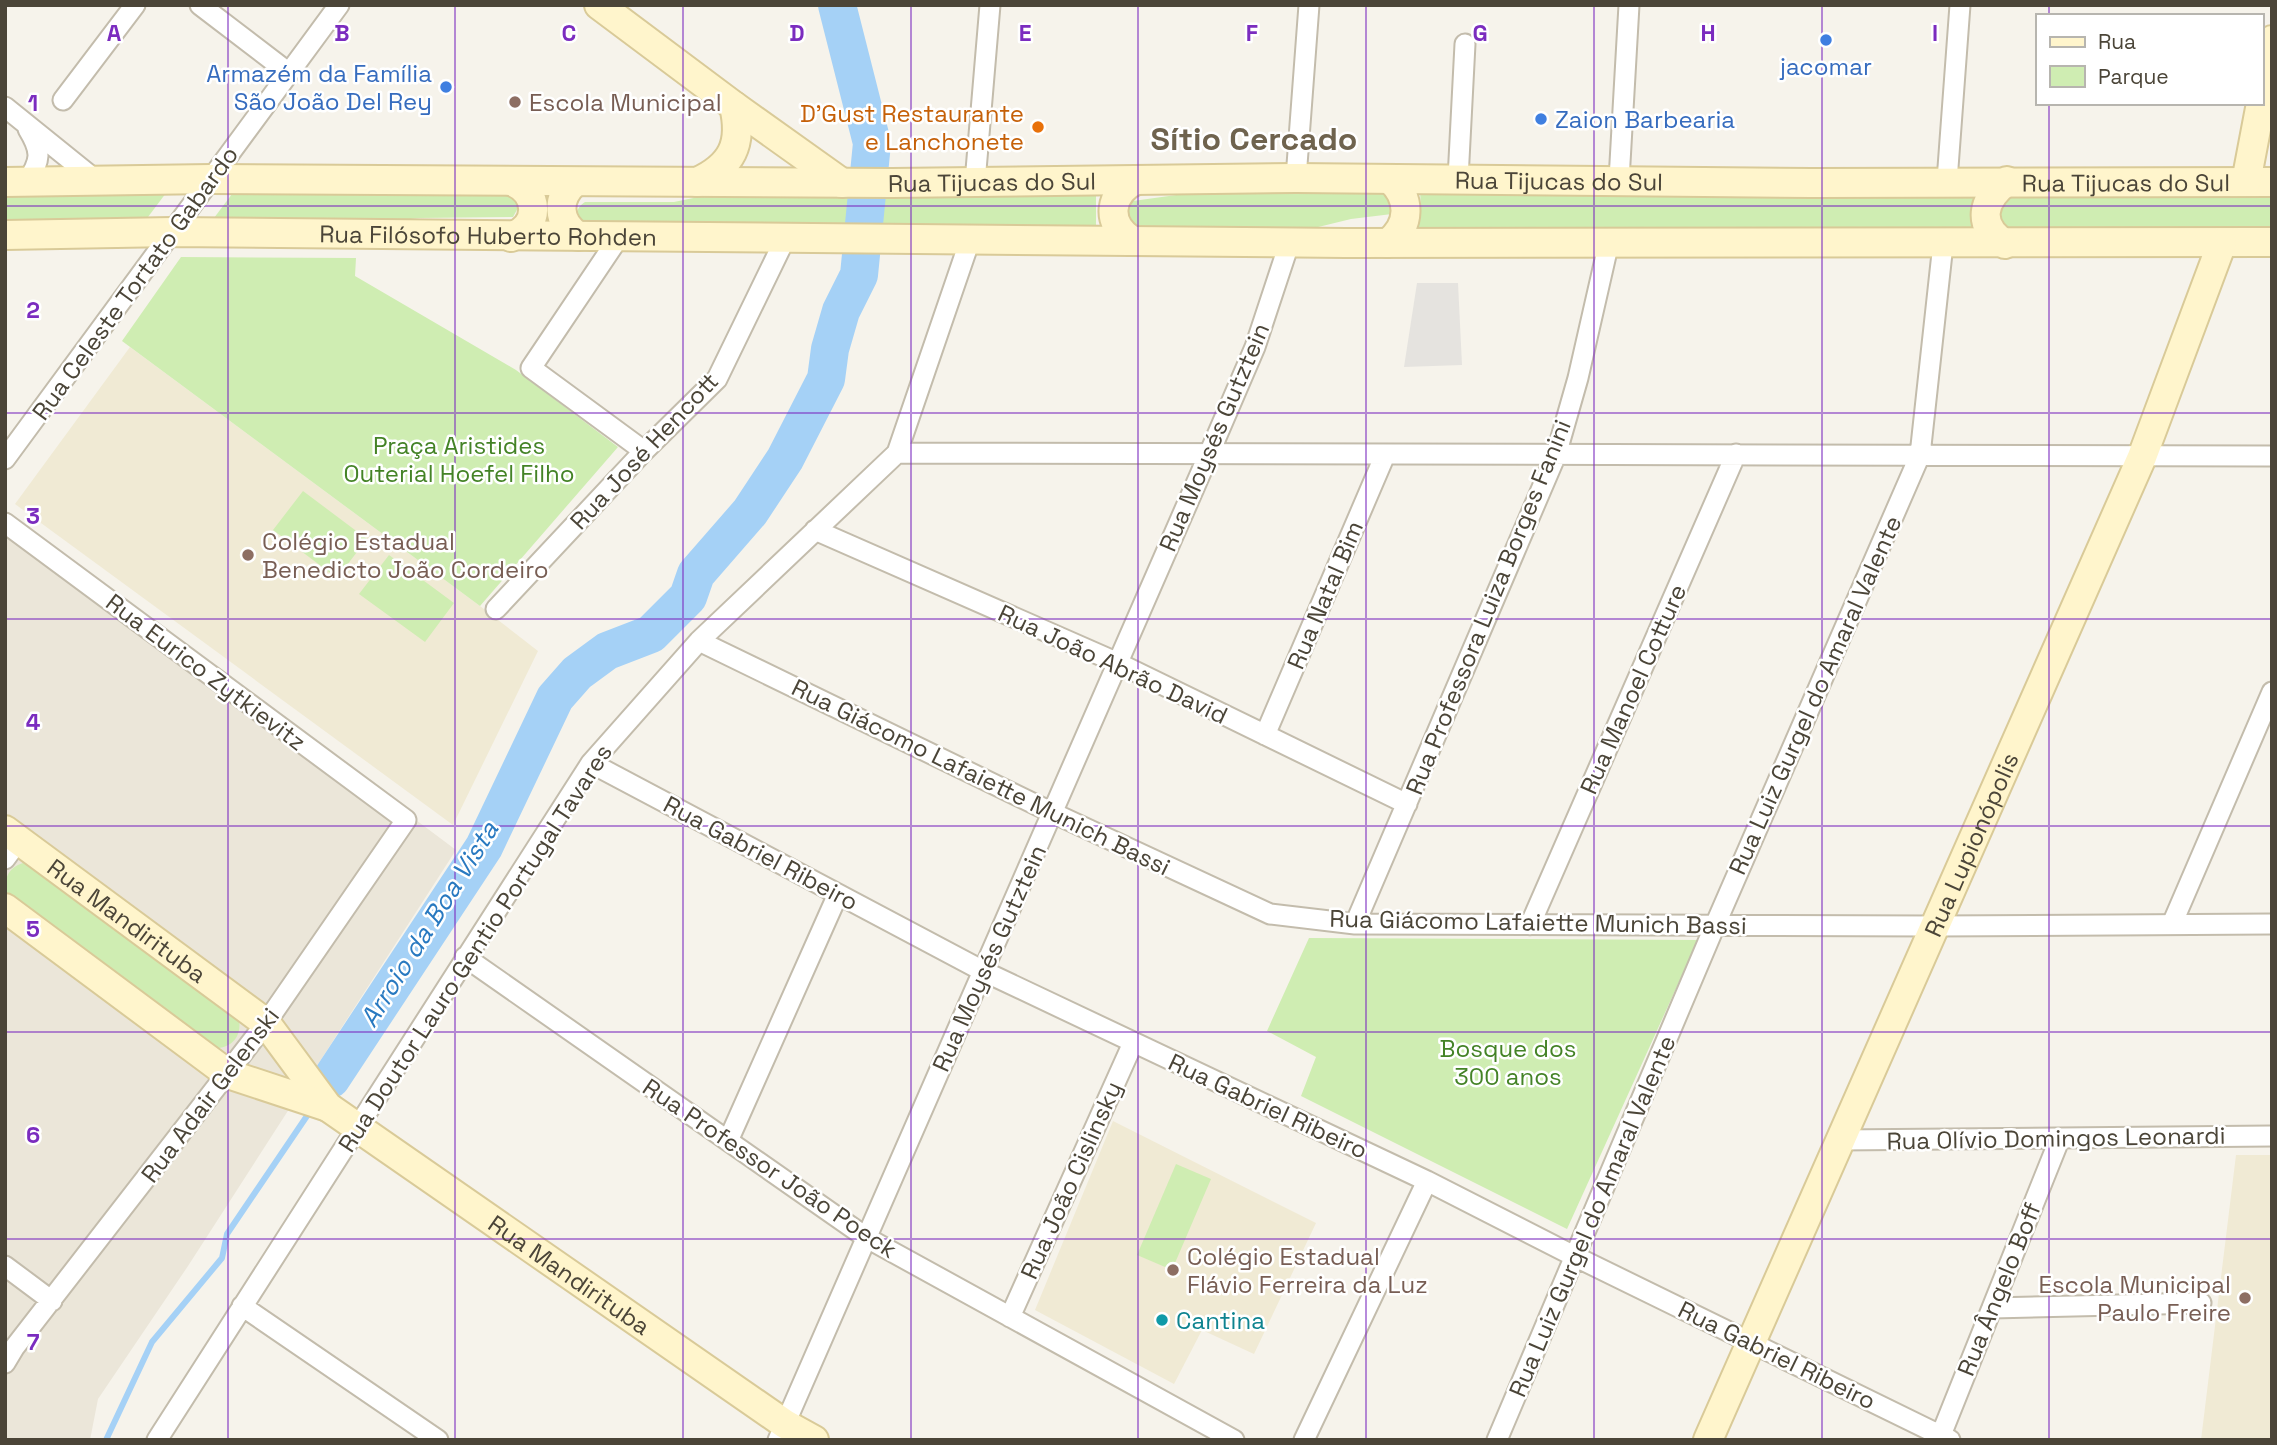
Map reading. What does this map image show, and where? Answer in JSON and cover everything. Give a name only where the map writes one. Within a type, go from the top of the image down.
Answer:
[{"type":"main road","points":[[599,5],[734,106],[844,183]]},
{"type":"main road","points":[[2263,90],[2272,40]]},
{"type":"main road","points":[[2259,182],[2261,105]]},
{"type":"main road","points":[[697,182],[715,174],[728,161],[736,144],[738,125],[734,106]]},
{"type":"main road","name":"Rua Tijucas do Sul","points":[[844,183],[1296,178],[1812,183],[2259,182]]},
{"type":"main road","points":[[16,182],[211,179],[844,183]]},
{"type":"main road","points":[[1388,243],[1402,229],[1406,210],[1402,192],[1390,179]]},
{"type":"main road","points":[[1130,240],[1117,228],[1112,211],[1119,192],[1136,180]]},
{"type":"main road","points":[[511,181],[526,190],[531,197],[533,214],[526,229],[511,237]]},
{"type":"main road","points":[[2005,244],[1987,226],[1986,209],[1993,193],[2007,181]]},
{"type":"main road","points":[[575,182],[564,194],[561,209],[566,225],[578,236]]},
{"type":"main road","name":"Rua Filósofo Huberto Rohden","points":[[5,235],[172,232],[970,240]]},
{"type":"main road","points":[[970,240],[2272,243]]},
{"type":"main road","name":"Rua Lupionópolis","points":[[1708,1440],[2142,457],[2222,243]]},
{"type":"main road","name":"Rua Mandirituba","points":[[10,843],[266,1023],[328,1107]]},
{"type":"main road","name":"Rua Mandirituba","points":[[5,908],[228,1074],[328,1107],[782,1432],[814,1440]]},
{"type":"street","points":[[63,100],[135,5]]},
{"type":"street","points":[[200,5],[289,73]]},
{"type":"street","name":"Rua Celeste Tortato Gabardo","points":[[5,459],[339,5]]},
{"type":"street","points":[[975,182],[990,5]]},
{"type":"street","points":[[1296,178],[1308,5]]},
{"type":"street","points":[[1619,180],[1629,5]]},
{"type":"street","points":[[1947,181],[1960,5]]},
{"type":"street","points":[[1458,179],[1465,44]]},
{"type":"street","points":[[5,107],[98,182]]},
{"type":"street","points":[[16,182],[38,165],[39,151],[22,119]]},
{"type":"street","points":[[619,237],[531,368],[644,452]]},
{"type":"street","name":"Rua José Hencott","points":[[496,609],[717,379],[786,237]]},
{"type":"street","name":"Rua Doutor Lauro Gentio Portugal Tavares","points":[[157,1440],[591,762],[699,641],[897,453],[970,240]]},
{"type":"street","name":"Rua Moysés Gutztein","points":[[782,1432],[1255,347],[1290,241]]},
{"type":"street","name":"Rua Professora Luiza Borges Fanini","points":[[1355,924],[1556,455],[1578,378],[1609,242]]},
{"type":"street","name":"Rua Luiz Gurgel do Amaral Valente","points":[[1497,1440],[1716,923],[1920,454],[1942,244]]},
{"type":"street","points":[[897,453],[2272,456]]},
{"type":"street","name":"Rua Manoel Cotture","points":[[1530,925],[1736,454]]},
{"type":"street","name":"Rua Natal Bim","points":[[1265,735],[1385,455]]},
{"type":"street","name":"Rua Eurico Zytkievitz","points":[[5,523],[406,820]]},
{"type":"street","name":"Rua João Abrão David","points":[[815,530],[1118,663],[1407,804]]},
{"type":"street","name":"Rua Giácomo Lafaiette Munich Bassi","points":[[699,641],[1053,813],[1270,914],[1355,924],[2272,924]]},
{"type":"street","points":[[2172,924],[2272,692]]},
{"type":"street","name":"Rua Gabriel Ribeiro","points":[[591,762],[983,971],[1427,1181],[1943,1438]]},
{"type":"street","name":"Rua Adair Gelenski","points":[[5,1363],[266,1023],[406,820]]},
{"type":"street","points":[[728,1141],[838,894]]},
{"type":"street","name":"Rua Professor João Poeck","points":[[465,957],[867,1238],[1234,1440]]},
{"type":"street","name":"Rua João Cislinsky","points":[[1010,1317],[1133,1042]]},
{"type":"street","name":"Rua Olívio Domingos Leonardi","points":[[1840,1140],[2272,1136]]},
{"type":"street","name":"Rua Ângelo Boff","points":[[1943,1438],[2060,1138]]},
{"type":"street","points":[[1304,1440],[1427,1181]]},
{"type":"street","points":[[5,1266],[52,1301]]},
{"type":"street","points":[[1992,1308],[2201,1303]]},
{"type":"street","points":[[242,1306],[438,1440]]},
{"type":"shaded area","points":[[1417,283],[1458,283],[1462,365],[1404,367]]},
{"type":"shaded area","name":"Colégio Estadual Benedicto João Cordeiro","points":[[130,347],[538,651],[453,825],[15,504]]},
{"type":"shaded area","points":[[5,512],[456,850],[188,1266],[98,1399],[90,1440],[5,1440]]},
{"type":"shaded area","name":"Colégio Estadual Flávio Ferreira da Luz","points":[[1113,1121],[1316,1223],[1254,1354],[1202,1330],[1174,1384],[1035,1310]]},
{"type":"shaded area","name":"Escola Municipal Paulo Freire","points":[[2236,1155],[2272,1155],[2272,1440],[2201,1440]]},
{"type":"green space","points":[[1212,190],[1392,193],[1392,214],[1351,219],[1306,230],[1132,229],[1125,209],[1133,201]]},
{"type":"green space","points":[[1420,191],[1975,193],[1972,227],[1410,229],[1421,207]]},
{"type":"green space","points":[[1096,192],[1096,227],[586,224],[578,213],[579,207],[585,202],[674,202],[713,194]]},
{"type":"green space","points":[[5,193],[166,193],[145,221],[5,222]]},
{"type":"green space","points":[[232,194],[513,196],[519,206],[513,217],[419,218],[372,224],[211,222]]},
{"type":"green space","points":[[2009,196],[2272,197],[2272,229],[2008,230],[1999,220],[1999,208]]},
{"type":"green space","name":"Praça Aristides Outerial Hoefel Filho","points":[[181,257],[356,258],[355,276],[516,370],[618,447],[480,606],[122,341]]},
{"type":"green space","points":[[303,491],[367,539],[337,578],[273,530]]},
{"type":"green space","points":[[389,555],[454,603],[425,642],[359,594]]},
{"type":"green space","points":[[27,862],[239,1020],[239,1032],[233,1042],[224,1047],[211,1048],[8,897],[5,885],[8,874],[15,866]]},
{"type":"green space","name":"Bosque dos 300 anos","points":[[1309,938],[1698,940],[1567,1229],[1301,1096],[1316,1057],[1267,1031]]},
{"type":"green space","points":[[1176,1164],[1211,1179],[1172,1270],[1137,1255]]},
{"type":"waterway","name":"Arroio da Boa Vista","points":[[331,1079],[484,847],[555,698],[577,673],[607,651],[651,634],[688,597],[696,574],[750,512],[785,459],[826,379],[830,349],[841,311],[859,275],[872,143],[837,5]]},
{"type":"waterway","name":"Arroio da Boa Vista","points":[[106,1440],[152,1342],[222,1258],[227,1234],[311,1110]]},
{"type":"place","name":"jacomar","points":[[1826,40]]},
{"type":"place","name":"Armazém da Família São João Del Rey","points":[[446,87]]},
{"type":"place","name":"Escola Municipal","points":[[515,102]]},
{"type":"place","name":"Zaion Barbearia","points":[[1541,119]]},
{"type":"place","name":"D'Gust Restaurante e Lanchonete","points":[[1038,127]]},
{"type":"place","name":"Colégio Estadual Benedicto João Cordeiro","points":[[248,555]]},
{"type":"place","name":"Colégio Estadual Flávio Ferreira da Luz","points":[[1173,1270]]},
{"type":"place","name":"Escola Municipal Paulo Freire","points":[[2245,1298]]},
{"type":"place","name":"Cantina","points":[[1162,1320]]},
{"type":"district","name":"Sítio Cercado","points":[[1254,139]]}]
